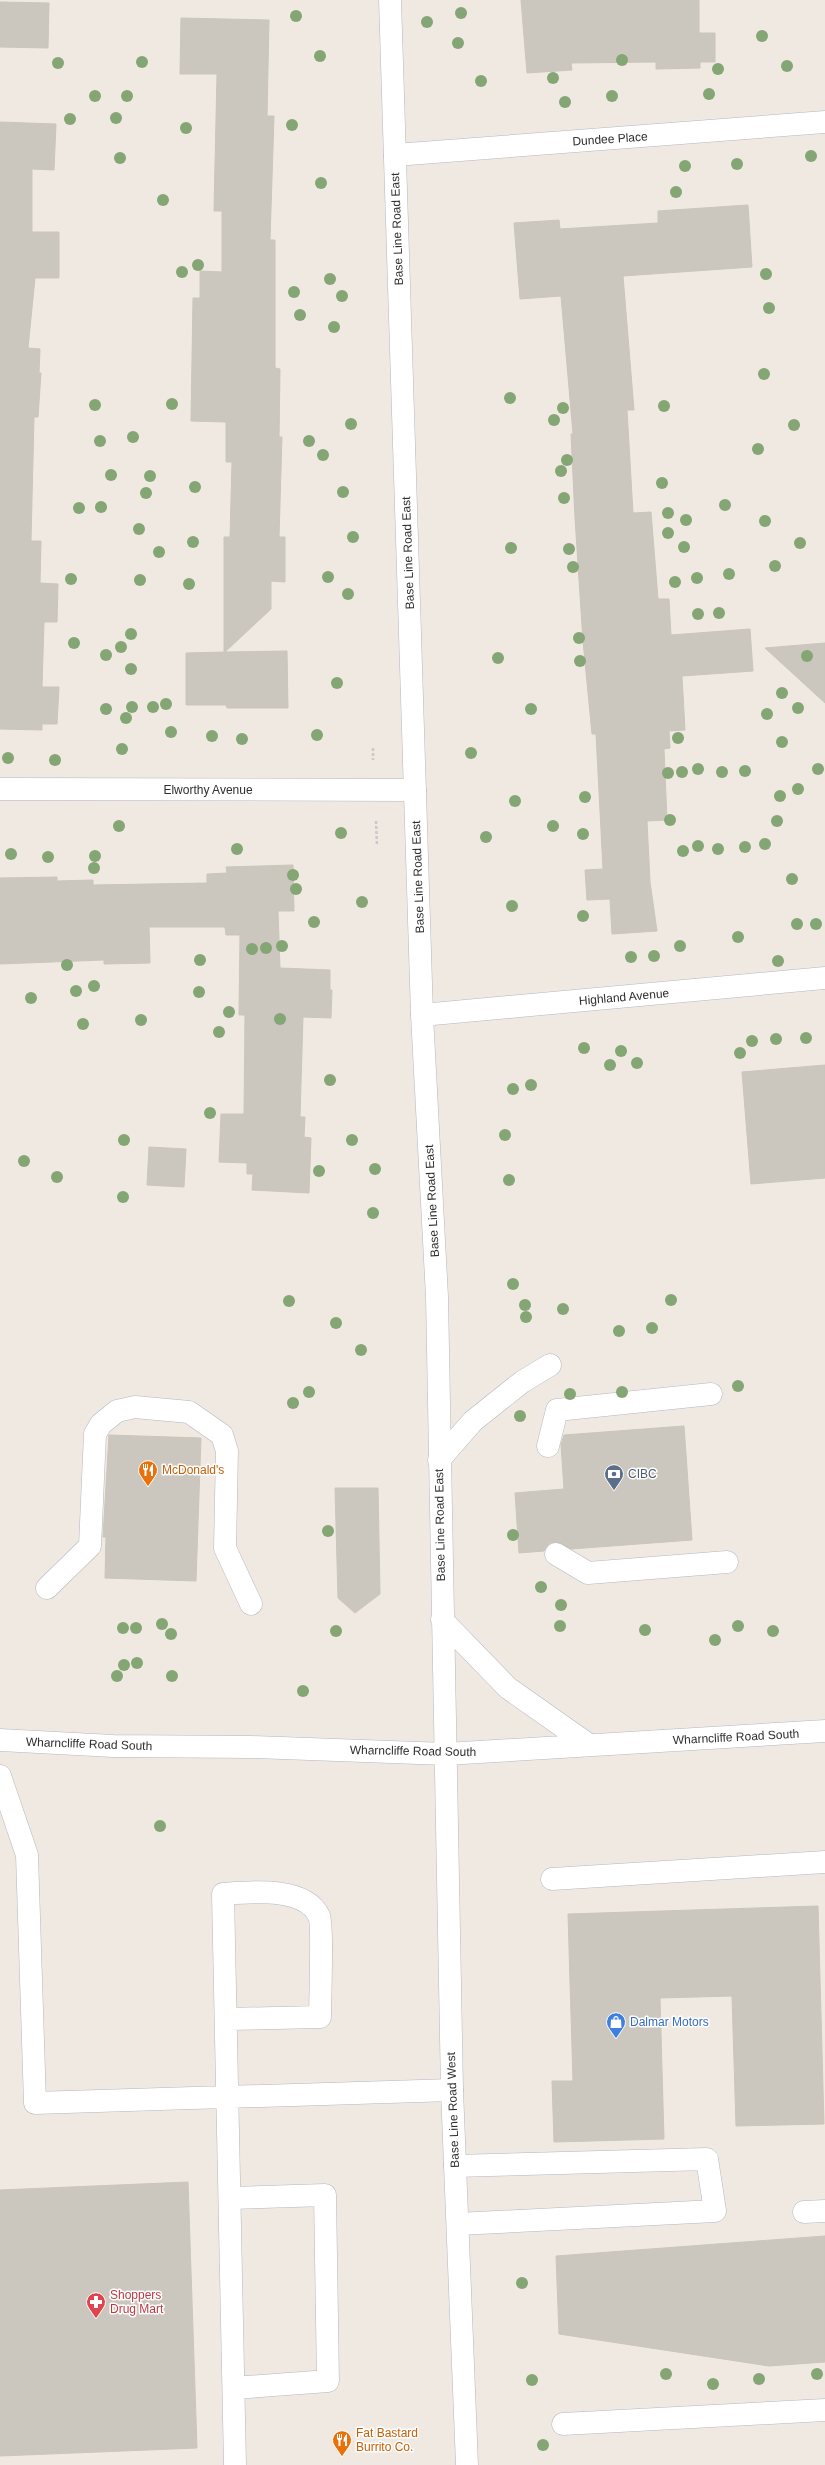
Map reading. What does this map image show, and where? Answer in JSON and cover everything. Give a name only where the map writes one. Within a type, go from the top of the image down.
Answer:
[{"type":"street","name":"Base Line Road East","points":[[390,0],[422,1015],[436,1298],[446,1754]]},
{"type":"street","name":"Dundee Place","points":[[395,155],[825,122]]},
{"type":"street","name":"Elworthy Avenue","points":[[0,789],[416,790]]},
{"type":"street","name":"Highland Avenue","points":[[422,1015],[825,978]]},
{"type":"street","points":[[439,1460],[473,1421],[522,1382],[550,1365]]},
{"type":"street","points":[[548,1446],[557,1410],[711,1394]]},
{"type":"street","points":[[46,1588],[90,1546],[95,1434],[101,1424],[118,1411],[135,1408],[189,1412],[222,1435],[227,1451],[225,1548],[251,1604]]},
{"type":"street","points":[[556,1554],[588,1573],[727,1562]]},
{"type":"street","points":[[442,1620],[508,1688],[589,1745]]},
{"type":"street","name":"Wharncliffe Road South","points":[[0,1740],[113,1746],[251,1747],[446,1754],[825,1732]]},
{"type":"street","name":"Base Line Road West","points":[[446,1754],[452,2090],[467,2465]]},
{"type":"street","points":[[0,1776],[27,1855],[35,2103],[452,2090]]},
{"type":"street","points":[[552,1879],[825,1862]]},
{"type":"street","points":[[227,2019],[320,2018],[319,1917],[307,1902],[265,1891],[223,1894],[229,2097],[235,2465]]},
{"type":"street","points":[[455,2166],[707,2159],[715,2211],[458,2224]]},
{"type":"street","points":[[230,2198],[325,2194],[328,2381],[234,2388]]},
{"type":"street","points":[[804,2212],[825,2211]]},
{"type":"street","points":[[563,2424],[825,2410]]},
{"type":"building","points":[[521,0],[699,0],[699,33],[715,33],[715,62],[700,62],[700,68],[656,69],[656,62],[571,63],[572,70],[527,73]]},
{"type":"building","points":[[0,2],[49,3],[48,48],[0,47]]},
{"type":"building","points":[[181,18],[269,20],[267,116],[274,116],[270,240],[275,240],[275,368],[280,369],[279,437],[282,437],[279,537],[285,537],[285,582],[271,581],[271,609],[225,652],[287,651],[288,708],[227,708],[226,705],[186,705],[186,653],[224,652],[224,537],[230,537],[232,462],[226,462],[226,422],[191,421],[193,298],[200,298],[200,271],[222,272],[222,211],[214,211],[217,74],[180,74]]},
{"type":"building","points":[[0,122],[56,124],[54,170],[32,169],[32,232],[59,232],[59,278],[35,278],[28,348],[40,349],[39,373],[41,373],[38,417],[34,417],[31,541],[41,541],[40,583],[58,584],[57,622],[44,622],[42,687],[59,687],[57,724],[42,724],[42,730],[0,729]]},
{"type":"building","points":[[748,205],[752,267],[623,276],[634,410],[627,410],[633,513],[651,512],[658,599],[669,599],[671,635],[750,629],[753,671],[682,676],[685,730],[669,731],[670,748],[664,749],[667,820],[647,821],[650,882],[657,931],[612,934],[610,899],[587,900],[585,870],[603,869],[596,734],[592,734],[583,641],[575,518],[571,434],[573,434],[561,296],[520,299],[514,223],[559,220],[560,229],[658,223],[658,211]]},
{"type":"building","points":[[825,643],[825,703],[765,648]]},
{"type":"building","points":[[293,865],[294,911],[278,911],[280,968],[330,970],[330,990],[332,990],[331,1018],[303,1017],[300,1117],[305,1117],[304,1137],[311,1138],[309,1193],[252,1190],[253,1174],[247,1174],[247,1163],[219,1162],[221,1114],[244,1114],[245,1015],[239,1015],[240,935],[226,935],[225,927],[149,927],[150,963],[104,964],[104,960],[0,964],[0,878],[57,877],[57,881],[93,880],[93,885],[207,883],[207,874],[227,873],[226,867]]},
{"type":"building","points":[[825,1065],[825,1178],[751,1184],[742,1072]]},
{"type":"building","points":[[149,1147],[186,1149],[184,1187],[147,1185]]},
{"type":"building","name":"CIBC","points":[[684,1426],[692,1540],[571,1549],[556,1542],[550,1543],[544,1551],[519,1553],[515,1493],[564,1489],[561,1445],[564,1435]]},
{"type":"building","name":"McDonald's","points":[[109,1435],[201,1438],[196,1581],[105,1578],[106,1537],[103,1537]]},
{"type":"building","points":[[335,1488],[378,1488],[380,1594],[355,1613],[338,1598]]},
{"type":"building","name":"Dalmar Motors","points":[[818,1906],[824,2124],[736,2126],[732,1996],[660,1998],[664,2139],[554,2142],[552,2081],[573,2081],[568,1914]]},
{"type":"building","name":"Shoppers Drug Mart","points":[[188,2182],[197,2448],[0,2456],[0,2190]]},
{"type":"building","points":[[825,2236],[825,2362],[769,2366],[559,2334],[556,2256]]},
{"type":"place","name":"McDonald's","points":[[148,1487]]},
{"type":"place","name":"CIBC","points":[[614,1491]]},
{"type":"place","name":"Dalmar Motors","points":[[616,2039]]},
{"type":"place","name":"Shoppers Drug Mart","points":[[96,2319]]},
{"type":"place","name":"Fat Bastard Burrito Co.","points":[[342,2457]]}]
